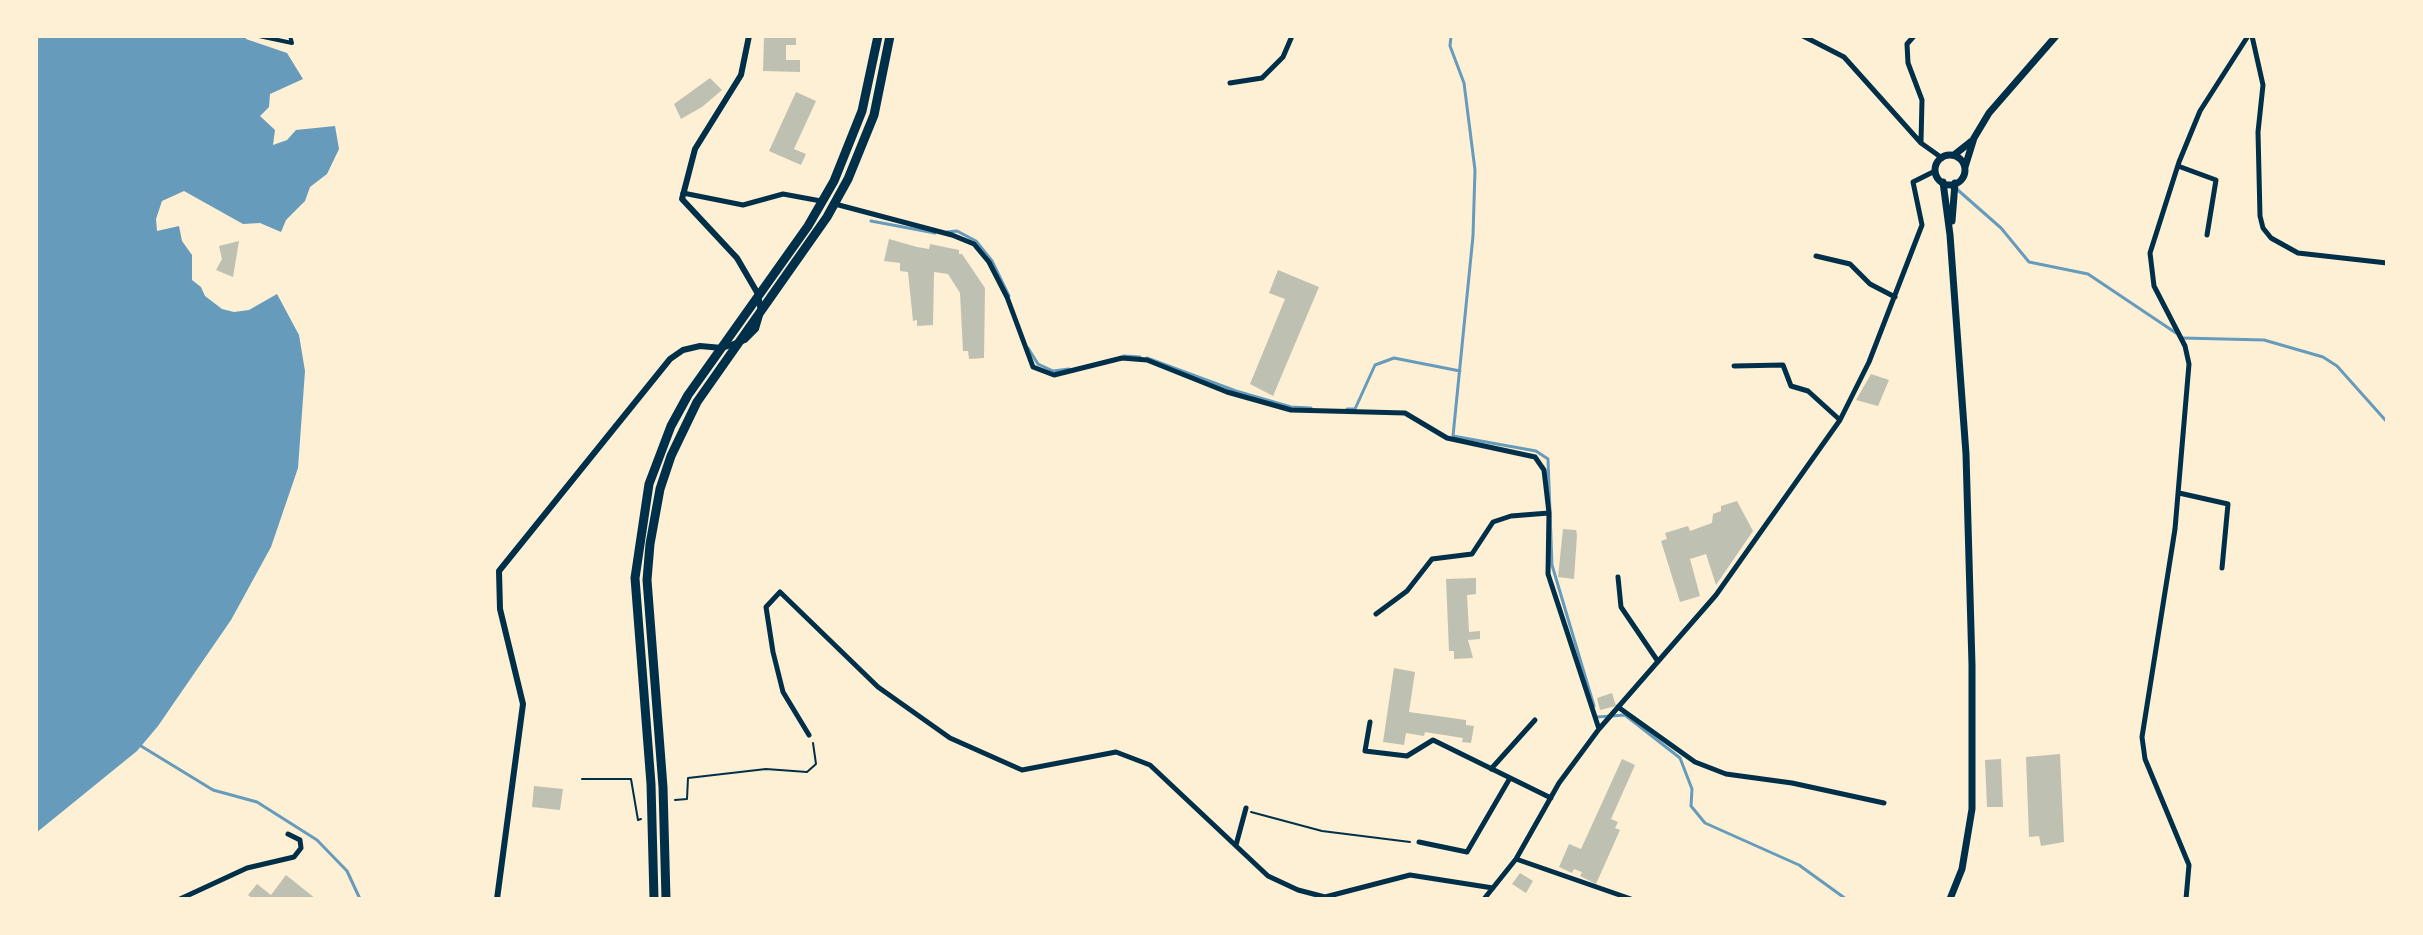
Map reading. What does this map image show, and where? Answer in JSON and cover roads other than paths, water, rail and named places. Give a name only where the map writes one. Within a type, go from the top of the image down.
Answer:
[{"type":"highway","points":[[654,899],[651,784],[636,616],[637,556],[649,484],[665,440],[688,395],[822,204],[845,158],[866,99],[878,36]]},
{"type":"highway","points":[[666,899],[663,787],[647,580],[660,489],[671,456],[697,402],[827,217],[857,159],[874,115],[890,36]]},
{"type":"main road","points":[[1950,235],[1955,183],[1964,175],[1974,138],[1989,113],[2056,36]]},
{"type":"main road","points":[[1950,899],[1969,838],[1972,747],[1966,454],[1950,235],[1943,182],[1935,171],[1942,158],[1954,155],[1974,138]]},
{"type":"main road","points":[[1954,155],[1965,167]]},
{"type":"main road","points":[[1943,182],[1955,183]]},
{"type":"street","points":[[259,36],[292,43],[290,36]]},
{"type":"street","points":[[497,899],[523,704],[500,609],[499,571],[670,359],[683,350],[700,346],[722,348],[745,340],[756,329],[759,320],[758,294],[737,258],[685,206],[682,193],[695,149],[741,75],[749,36]]},
{"type":"street","points":[[1230,83],[1262,78],[1283,57],[1292,36]]},
{"type":"street","points":[[1803,36],[1844,57],[1921,143],[1942,158]]},
{"type":"street","points":[[1914,36],[1907,44],[1908,63],[1922,100],[1921,143]]},
{"type":"street","points":[[2186,899],[2189,865],[2145,759],[2142,737],[2179,493],[2188,353],[2154,286],[2150,264],[2178,166],[2200,111],[2250,36]]},
{"type":"street","points":[[2250,36],[2263,85],[2258,132],[2263,228],[2271,238],[2298,253],[2387,263]]},
{"type":"street","points":[[2178,166],[2216,180],[2207,235]]},
{"type":"street","points":[[1484,899],[1516,859],[1551,798],[1599,729],[1716,595],[1840,420],[1895,297],[1922,225],[1913,182],[1935,171]]},
{"type":"street","points":[[682,193],[743,205],[793,194],[870,212],[974,244],[989,262],[1007,297],[1033,367],[1054,375],[1122,358],[1147,360],[1227,392],[1291,410],[1405,413],[1447,438],[1535,457],[1544,470],[1549,513],[1548,574],[1599,729]]},
{"type":"street","points":[[1816,256],[1850,264],[1870,284],[1895,297]]},
{"type":"street","points":[[1734,366],[1783,365],[1791,386],[1808,391],[1840,420]]},
{"type":"street","points":[[2179,493],[2228,504],[2222,568]]},
{"type":"street","points":[[1376,614],[1407,591],[1432,559],[1472,554],[1493,522],[1511,516],[1549,513]]},
{"type":"street","points":[[1618,577],[1621,607],[1657,660]]},
{"type":"street","points":[[809,735],[783,692],[773,652],[766,607],[780,592],[878,687],[950,738],[1022,770],[1116,752],[1150,765],[1268,876],[1325,897],[1410,875],[1493,888]]},
{"type":"street","points":[[1618,707],[1695,762],[1726,774],[1792,783],[1884,803]]},
{"type":"street","points":[[1491,769],[1535,720]]},
{"type":"street","points":[[1370,722],[1365,751],[1407,756],[1433,740],[1551,798]]},
{"type":"street","points":[[1419,842],[1467,852],[1510,778]]},
{"type":"street","points":[[1236,845],[1246,809]]},
{"type":"street","points":[[180,899],[247,868],[294,857],[301,848],[300,840],[288,834]]},
{"type":"street","points":[[1516,859],[1631,899]]},
{"type":"water","points":[[36,36],[246,36],[246,39],[287,53],[303,79],[270,94],[269,107],[260,116],[275,130],[273,145],[287,140],[296,130],[335,126],[339,149],[327,174],[310,187],[305,201],[286,220],[281,232],[260,223],[243,224],[184,191],[162,201],[156,219],[157,231],[179,226],[182,241],[192,255],[192,280],[201,287],[205,296],[222,309],[234,312],[249,310],[277,294],[299,335],[305,371],[298,468],[271,547],[231,620],[158,726],[137,751],[36,833]]},
{"type":"waterway","points":[[1451,36],[1450,46],[1464,83],[1475,170],[1473,236],[1453,436],[1536,451],[1548,459],[1552,565],[1594,706]]},
{"type":"waterway","points":[[1951,184],[2001,228],[2029,262],[2088,274],[2176,333]]},
{"type":"waterway","points":[[871,221],[935,233]]},
{"type":"waterway","points":[[947,232],[957,231],[976,241],[992,261],[1009,296]]},
{"type":"waterway","points":[[2182,338],[2264,340],[2323,357],[2337,366],[2387,422]]},
{"type":"waterway","points":[[1028,348],[1038,364],[1053,371],[1069,369]]},
{"type":"waterway","points":[[1124,356],[1140,357]]},
{"type":"waterway","points":[[1147,358],[1236,391],[1291,407],[1311,408]]},
{"type":"waterway","points":[[1347,409],[1355,409],[1375,365],[1394,358],[1460,371]]},
{"type":"waterway","points":[[1597,717],[1625,715],[1680,758],[1692,789],[1691,806],[1705,823],[1799,865],[1846,899]]},
{"type":"waterway","points":[[141,746],[213,790],[257,802],[317,840],[347,871],[360,899]]}]
